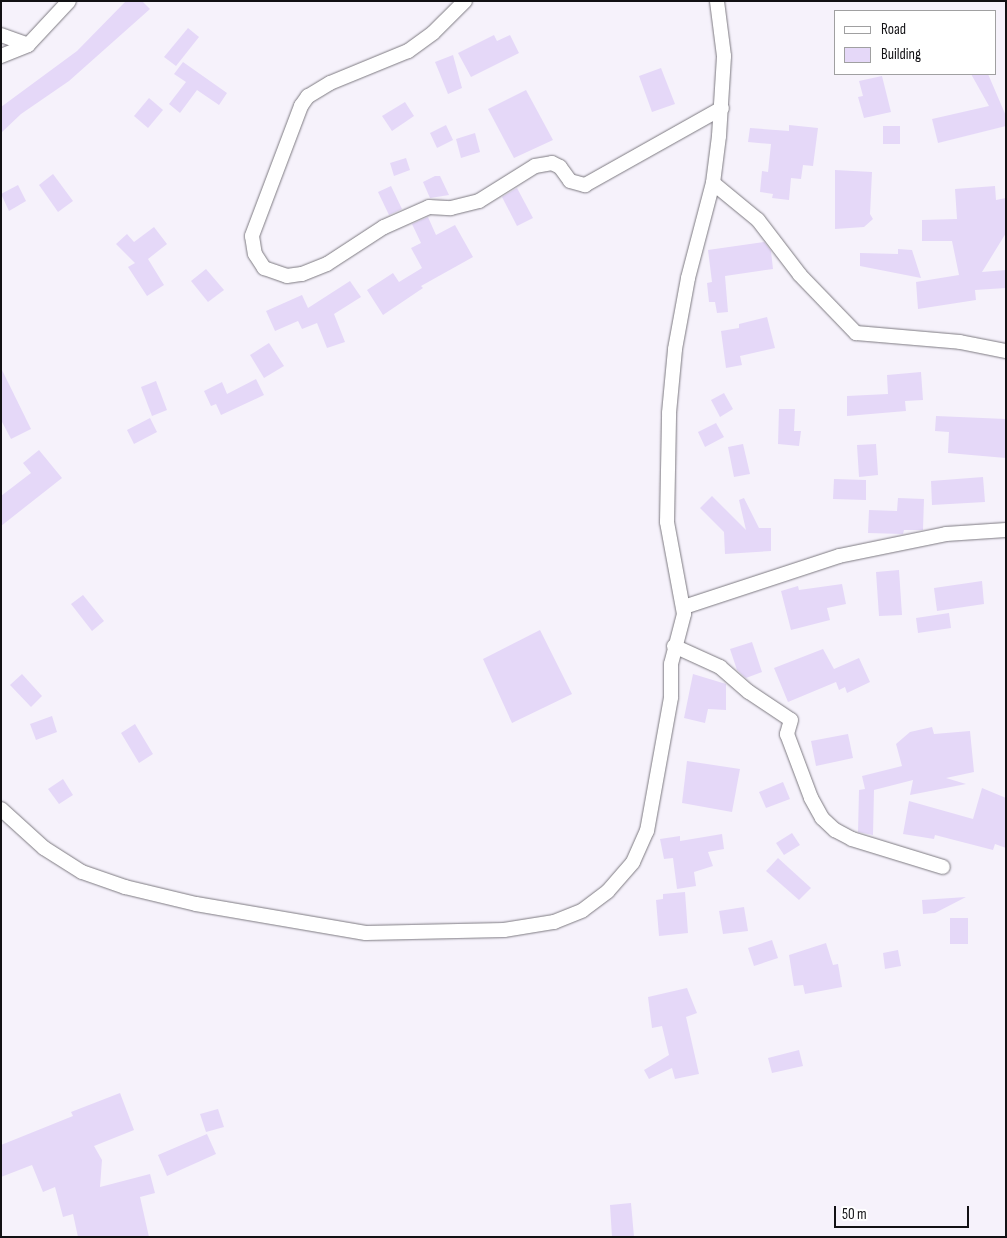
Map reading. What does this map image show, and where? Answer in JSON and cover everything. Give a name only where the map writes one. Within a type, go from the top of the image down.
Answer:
[{"type":"street","points":[[1,56],[28,44],[69,1]]},
{"type":"street","points":[[465,1],[414,47],[330,83],[308,96],[301,106],[252,236],[254,254],[264,268],[288,276],[302,274],[327,264],[384,227],[429,207],[451,208],[479,201],[535,166],[552,163],[560,168],[570,182],[585,185],[722,108]]},
{"type":"street","points":[[1,809],[44,848],[82,872],[125,887],[196,904],[366,933],[504,930],[554,922],[583,910],[608,891],[633,862],[647,830],[671,697],[674,646],[684,607],[667,522],[669,413],[675,349],[688,278],[713,183],[722,108],[724,56],[717,1]]},
{"type":"street","points":[[1,35],[28,44]]},
{"type":"street","points":[[713,183],[758,220],[800,275],[856,333],[960,342],[1006,351]]},
{"type":"street","points":[[684,607],[839,556],[946,534],[1006,530]]},
{"type":"street","points":[[674,646],[720,667],[749,692],[790,720],[788,734],[811,798],[822,818],[835,830],[852,839],[943,867]]},
{"type":"building","points":[[126,1],[142,1],[150,9],[69,81],[21,114],[1,133],[1,107],[77,51]]},
{"type":"building","points":[[188,28],[199,37],[176,66],[164,57]]},
{"type":"building","points":[[494,35],[497,41],[510,35],[519,53],[471,77],[458,53]]},
{"type":"building","points":[[453,55],[462,88],[448,94],[435,62]]},
{"type":"building","points":[[183,62],[227,93],[219,105],[197,90],[180,113],[169,104],[186,82],[174,74]]},
{"type":"building","points":[[661,68],[675,104],[652,112],[639,76]]},
{"type":"building","points":[[972,75],[988,75],[1006,116],[1006,126],[938,143],[932,119],[989,106]]},
{"type":"building","points":[[882,76],[891,112],[864,118],[858,97],[863,96],[859,81]]},
{"type":"building","points":[[526,90],[553,140],[514,158],[488,109]]},
{"type":"building","points":[[149,98],[163,110],[148,128],[134,116]]},
{"type":"building","points":[[405,102],[414,116],[392,131],[382,116]]},
{"type":"building","points":[[446,125],[453,140],[437,148],[430,133]]},
{"type":"building","points":[[789,125],[818,128],[813,166],[803,165],[801,179],[791,178],[789,200],[772,198],[773,194],[760,192],[762,171],[768,172],[771,144],[748,142],[750,128],[789,131]]},
{"type":"building","points":[[883,126],[900,126],[900,144],[883,144]]},
{"type":"building","points":[[475,133],[480,152],[461,158],[456,139]]},
{"type":"building","points":[[406,158],[410,170],[394,176],[390,163]]},
{"type":"building","points":[[835,170],[872,172],[870,214],[873,219],[864,227],[835,229]]},
{"type":"building","points":[[53,174],[73,201],[58,212],[39,185]]},
{"type":"building","points":[[435,176],[440,176],[449,195],[430,198],[423,182]]},
{"type":"building","points":[[18,185],[26,201],[9,211],[1,194]]},
{"type":"building","points":[[391,186],[402,209],[389,215],[378,192]]},
{"type":"building","points":[[995,186],[996,200],[1006,198],[1006,233],[982,272],[1006,270],[1006,288],[975,290],[976,300],[918,309],[916,282],[959,275],[952,241],[922,241],[922,220],[957,219],[955,189]]},
{"type":"building","points":[[517,188],[533,218],[517,226],[502,197]]},
{"type":"building","points":[[428,217],[436,235],[455,225],[473,257],[421,286],[423,288],[383,315],[367,290],[393,273],[399,282],[422,268],[411,248],[421,243],[412,224]]},
{"type":"building","points":[[154,227],[167,244],[148,259],[164,285],[147,296],[128,267],[135,263],[116,244],[127,234],[134,242]]},
{"type":"building","points":[[764,242],[771,251],[773,269],[725,276],[728,312],[717,313],[715,302],[709,302],[707,283],[712,282],[708,250]]},
{"type":"building","points":[[898,249],[912,250],[921,278],[860,266],[860,253],[898,254]]},
{"type":"building","points":[[206,269],[224,290],[208,302],[191,281]]},
{"type":"building","points":[[350,281],[361,297],[334,314],[345,342],[327,348],[317,323],[302,329],[298,321],[275,331],[266,311],[302,295],[308,308]]},
{"type":"building","points":[[767,317],[775,348],[740,356],[742,365],[726,368],[721,331],[739,328],[739,324]]},
{"type":"building","points":[[269,343],[284,366],[264,378],[250,355]]},
{"type":"building","points":[[1,368],[31,429],[11,439],[1,420]]},
{"type":"building","points":[[921,372],[923,400],[905,401],[906,411],[847,416],[847,396],[888,394],[887,375]]},
{"type":"building","points":[[256,379],[264,395],[221,415],[216,404],[211,406],[204,391],[222,382],[227,394]]},
{"type":"building","points":[[156,381],[167,410],[152,416],[141,387]]},
{"type":"building","points":[[724,393],[733,409],[720,417],[711,400]]},
{"type":"building","points":[[779,409],[795,409],[794,431],[801,431],[799,446],[778,444]]},
{"type":"building","points":[[936,416],[1006,419],[1006,458],[948,453],[949,432],[935,431]]},
{"type":"building","points":[[150,418],[157,432],[134,444],[127,430]]},
{"type":"building","points":[[716,423],[724,437],[705,447],[698,432]]},
{"type":"building","points":[[743,444],[750,474],[734,477],[728,447]]},
{"type":"building","points":[[876,444],[878,475],[859,477],[857,445]]},
{"type":"building","points":[[39,450],[62,478],[1,526],[1,496],[31,473],[23,463]]},
{"type":"building","points":[[983,477],[985,502],[932,505],[931,481]]},
{"type":"building","points":[[834,479],[866,480],[866,500],[833,499]]},
{"type":"building","points":[[712,496],[746,530],[739,500],[744,498],[759,528],[771,528],[771,551],[725,554],[724,532],[700,508]]},
{"type":"building","points":[[898,498],[924,499],[923,530],[904,530],[903,534],[868,533],[869,510],[897,511]]},
{"type":"building","points":[[899,570],[902,615],[879,616],[876,572]]},
{"type":"building","points":[[982,581],[984,604],[937,611],[934,588]]},
{"type":"building","points":[[842,584],[846,604],[827,608],[830,620],[791,630],[781,591],[798,586],[799,590]]},
{"type":"building","points":[[83,595],[104,621],[92,631],[71,604]]},
{"type":"building","points":[[949,613],[951,628],[918,633],[916,618]]},
{"type":"building","points":[[540,630],[572,694],[512,723],[483,659]]},
{"type":"building","points":[[752,642],[762,672],[746,678],[737,670],[730,649]]},
{"type":"building","points":[[823,649],[834,669],[859,658],[870,682],[847,693],[845,687],[839,690],[836,682],[788,702],[774,668]]},
{"type":"building","points":[[22,674],[42,696],[31,707],[10,685]]},
{"type":"building","points":[[693,674],[726,684],[726,710],[708,709],[705,723],[684,718]]},
{"type":"building","points":[[52,716],[57,732],[36,740],[30,724]]},
{"type":"building","points":[[135,724],[153,754],[139,763],[121,733]]},
{"type":"building","points":[[932,727],[934,734],[970,731],[974,772],[946,778],[966,784],[910,795],[913,780],[874,790],[873,835],[858,832],[859,790],[865,789],[862,776],[902,766],[896,744],[910,732]]},
{"type":"building","points":[[848,734],[853,758],[816,766],[811,741]]},
{"type":"building","points":[[687,761],[740,769],[732,812],[682,803]]},
{"type":"building","points":[[63,779],[73,795],[59,804],[48,789]]},
{"type":"building","points":[[783,782],[790,799],[766,808],[759,792]]},
{"type":"building","points":[[982,788],[1006,798],[1006,848],[995,844],[993,850],[935,835],[934,839],[903,834],[909,801],[973,819]]},
{"type":"building","points":[[792,833],[800,845],[784,855],[776,843]]},
{"type":"building","points":[[722,834],[724,849],[708,852],[713,866],[694,872],[696,886],[677,889],[673,858],[664,859],[660,839],[680,836],[680,841]]},
{"type":"building","points":[[778,858],[811,888],[799,900],[766,871]]},
{"type":"building","points":[[685,892],[688,933],[659,936],[656,900],[663,899],[663,894]]},
{"type":"building","points":[[966,897],[935,913],[923,914],[922,900]]},
{"type":"building","points":[[744,907],[748,931],[723,934],[719,911]]},
{"type":"building","points":[[950,918],[968,918],[968,944],[950,944]]},
{"type":"building","points":[[772,940],[778,958],[754,966],[748,948]]},
{"type":"building","points":[[826,943],[833,965],[838,964],[842,987],[805,994],[803,985],[794,986],[789,955]]},
{"type":"building","points":[[898,950],[901,966],[885,969],[883,953]]},
{"type":"building","points":[[687,988],[697,1013],[686,1017],[699,1074],[675,1079],[672,1068],[649,1079],[644,1070],[669,1055],[662,1026],[652,1028],[648,997]]},
{"type":"building","points":[[799,1050],[803,1066],[772,1073],[768,1058]]},
{"type":"building","points":[[120,1093],[134,1130],[94,1146],[102,1160],[100,1187],[150,1174],[155,1193],[140,1197],[149,1237],[78,1237],[73,1214],[63,1217],[55,1187],[43,1192],[32,1165],[1,1177],[1,1145],[73,1116],[71,1112]]},
{"type":"building","points":[[218,1109],[224,1127],[206,1132],[200,1114]]},
{"type":"building","points":[[207,1134],[216,1154],[167,1176],[158,1155]]},
{"type":"building","points":[[631,1203],[634,1237],[612,1237],[610,1205]]}]
